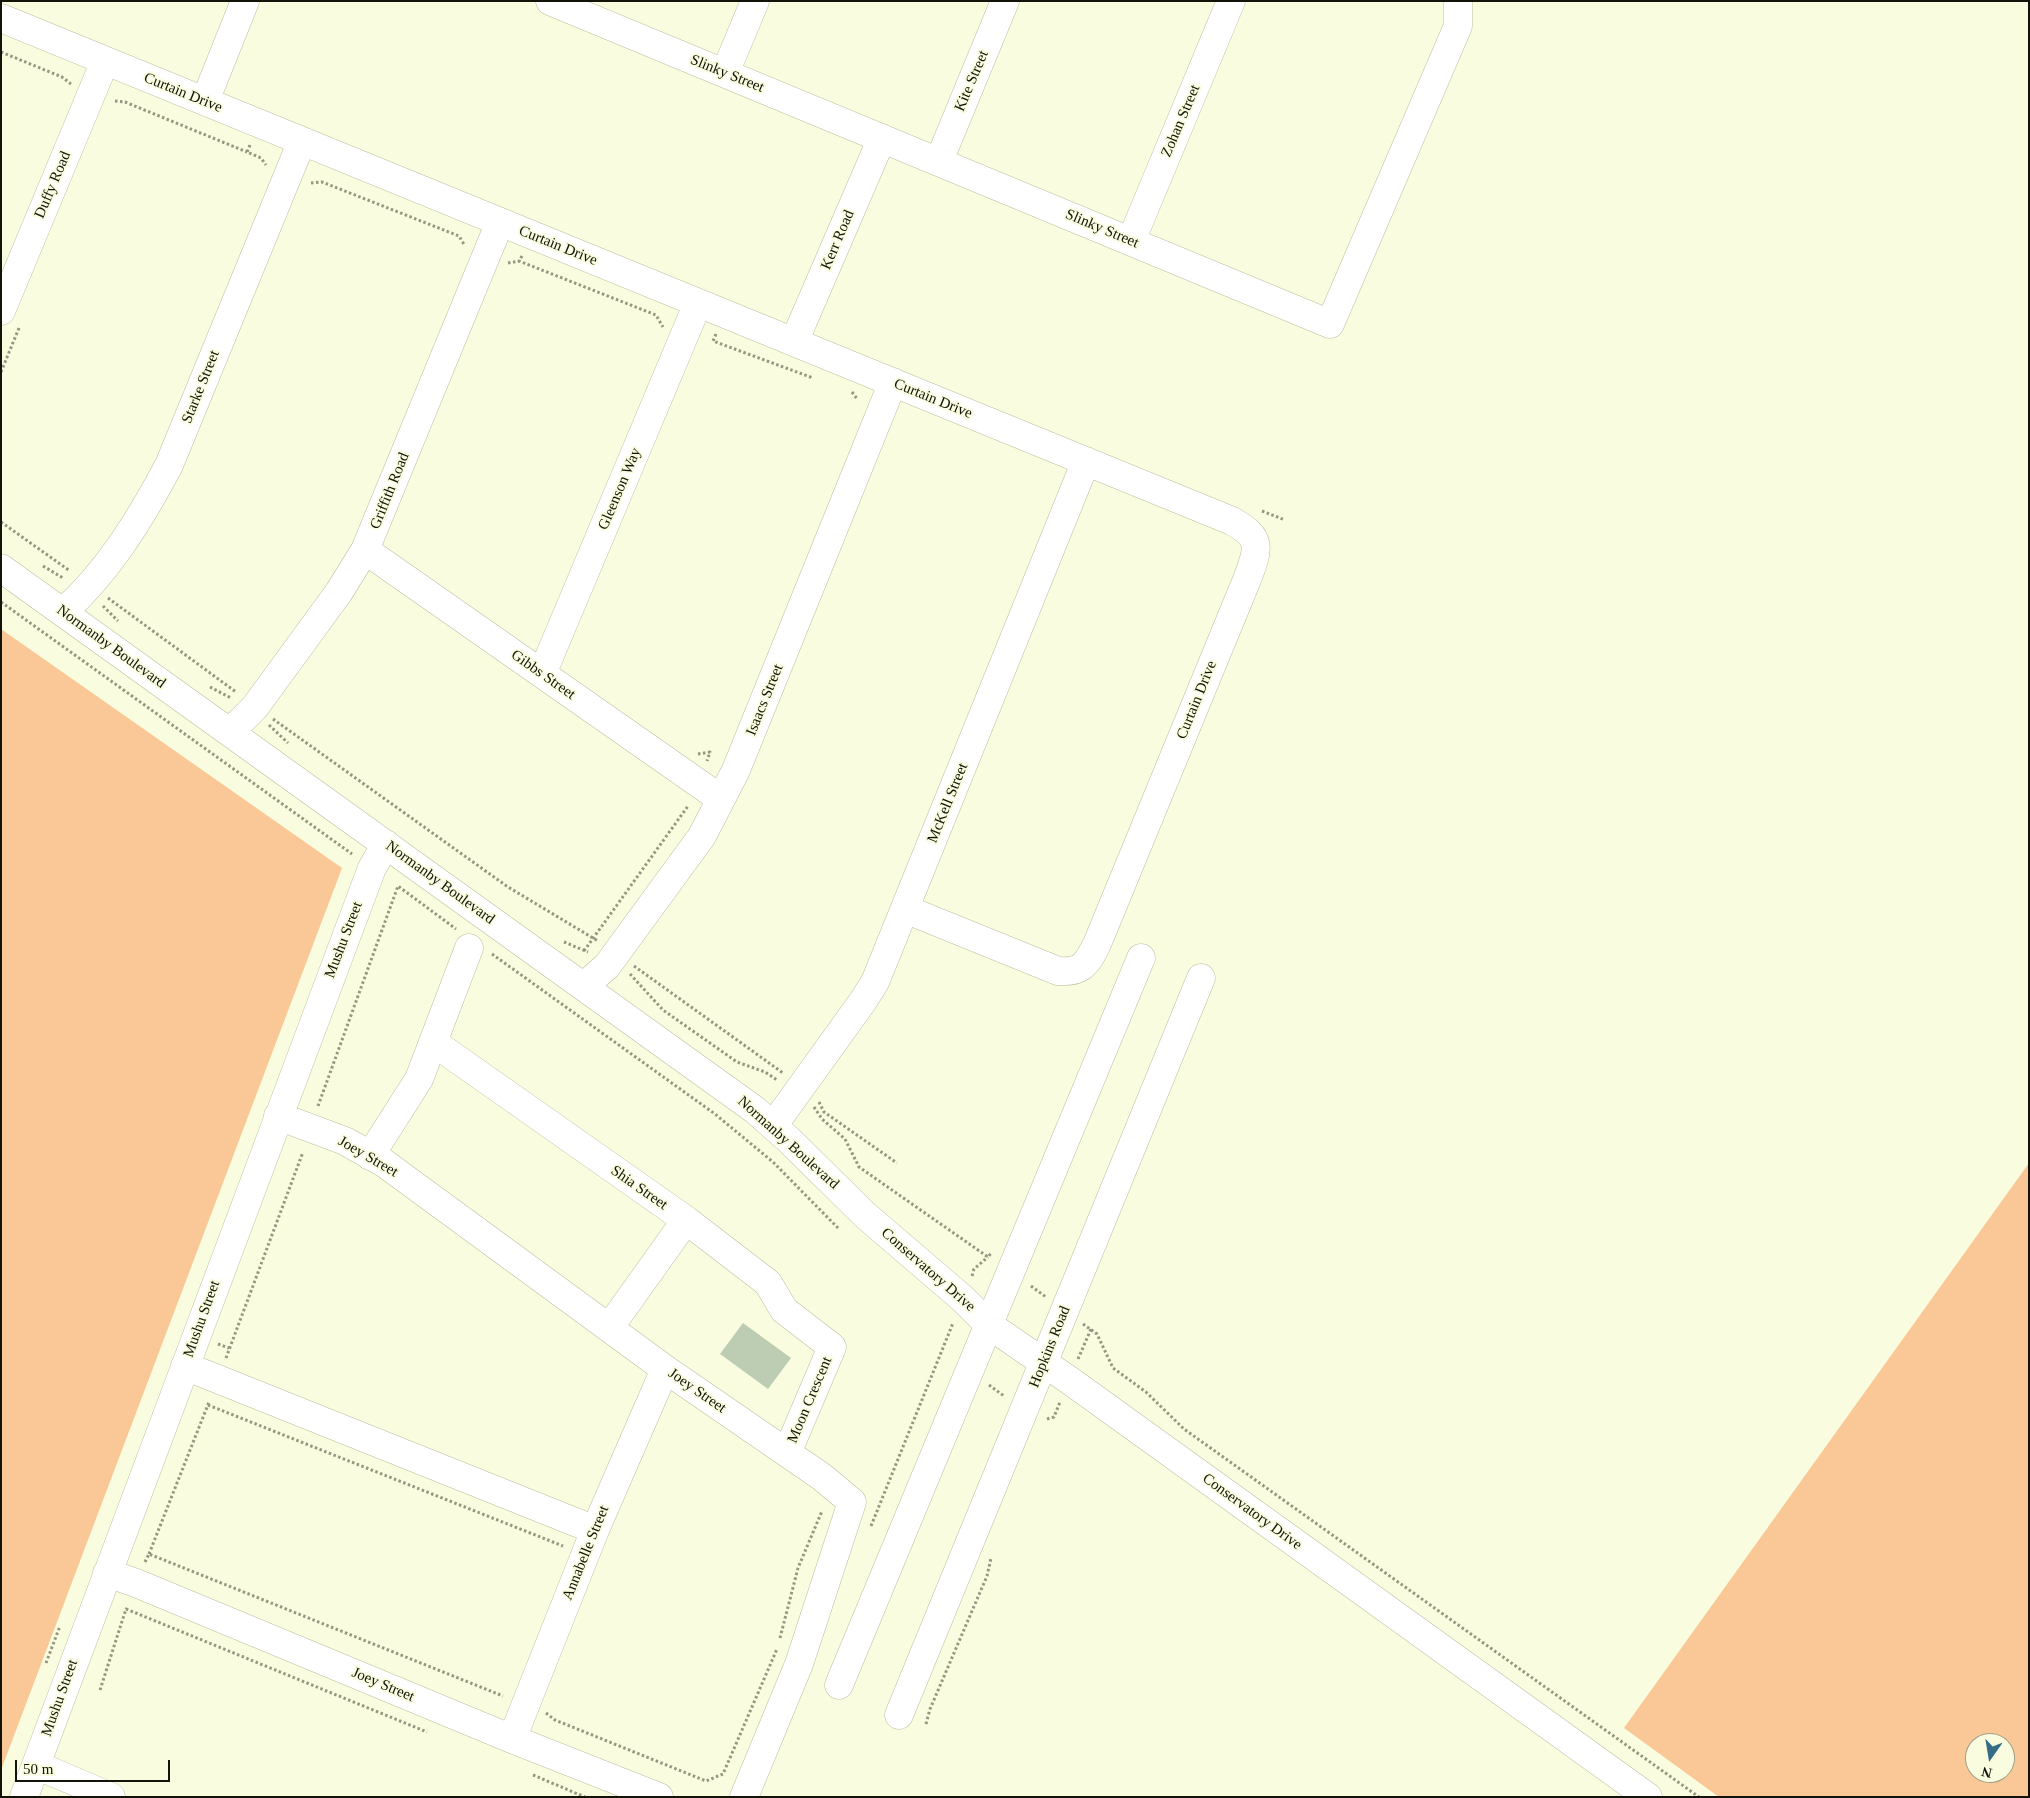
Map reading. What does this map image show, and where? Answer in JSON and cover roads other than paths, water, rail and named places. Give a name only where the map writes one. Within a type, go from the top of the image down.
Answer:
[{"type":"street","points":[[205,101],[245,1]]},
{"type":"street","name":"Slinky Street","points":[[550,1],[1330,324],[1458,26],[1458,1]]},
{"type":"street","points":[[725,73],[755,1]]},
{"type":"street","name":"Kite Street","points":[[939,161],[1005,1]]},
{"type":"street","name":"Zohan Street","points":[[1131,241],[1231,1]]},
{"type":"street","name":"Curtain Drive","points":[[1,18],[1232,520],[1242,526],[1256,542],[1254,561],[1097,944],[1086,964],[1078,970],[1058,972],[905,909]]},
{"type":"street","name":"Duffy Road","points":[[1,311],[7,277],[105,60]]},
{"type":"street","name":"Kerr Road","points":[[794,342],[882,138]]},
{"type":"street","name":"Starke Street","points":[[63,612],[84,593],[142,516],[169,465],[302,141]]},
{"type":"street","name":"Griffith Road","points":[[220,724],[255,707],[339,592],[365,550],[471,252],[500,222]]},
{"type":"street","name":"Gleenson Way","points":[[542,674],[698,303]]},
{"type":"street","name":"Isaacs Street","points":[[584,986],[608,966],[702,836],[736,770],[893,382]]},
{"type":"street","name":"McKell Street","points":[[773,1126],[875,982],[1086,461]]},
{"type":"street","name":"Gibbs Street","points":[[365,550],[721,798]]},
{"type":"street","name":"Normanby Boulevard","points":[[1,568],[730,1091],[773,1126],[865,1215]]},
{"type":"street","name":"Mushu Street","points":[[24,1797],[372,868],[386,844]]},
{"type":"street","points":[[370,1156],[419,1080],[472,943]]},
{"type":"street","points":[[838,1686],[1141,958]]},
{"type":"street","name":"Hopkins Road","points":[[899,1715],[1201,978]]},
{"type":"street","name":"Shia Street","points":[[433,1042],[686,1220],[768,1283],[784,1310],[832,1347]]},
{"type":"street","name":"Joey Street","points":[[278,1116],[345,1141],[384,1163],[665,1369],[822,1477],[852,1502],[799,1664],[744,1797]]},
{"type":"street","name":"Conservatory Drive","points":[[865,1215],[963,1299],[989,1325],[1044,1363],[1614,1787],[1648,1797]]},
{"type":"street","points":[[609,1328],[686,1220]]},
{"type":"street","name":"Moon Crescent","points":[[787,1453],[832,1347]]},
{"type":"street","points":[[186,1366],[595,1530]]},
{"type":"street","name":"Annabelle Street","points":[[512,1739],[595,1530],[665,1369]]},
{"type":"street","name":"Joey Street","points":[[107,1573],[136,1583],[512,1739],[659,1797]]},
{"type":"street","points":[[36,1765],[111,1797]]}]
